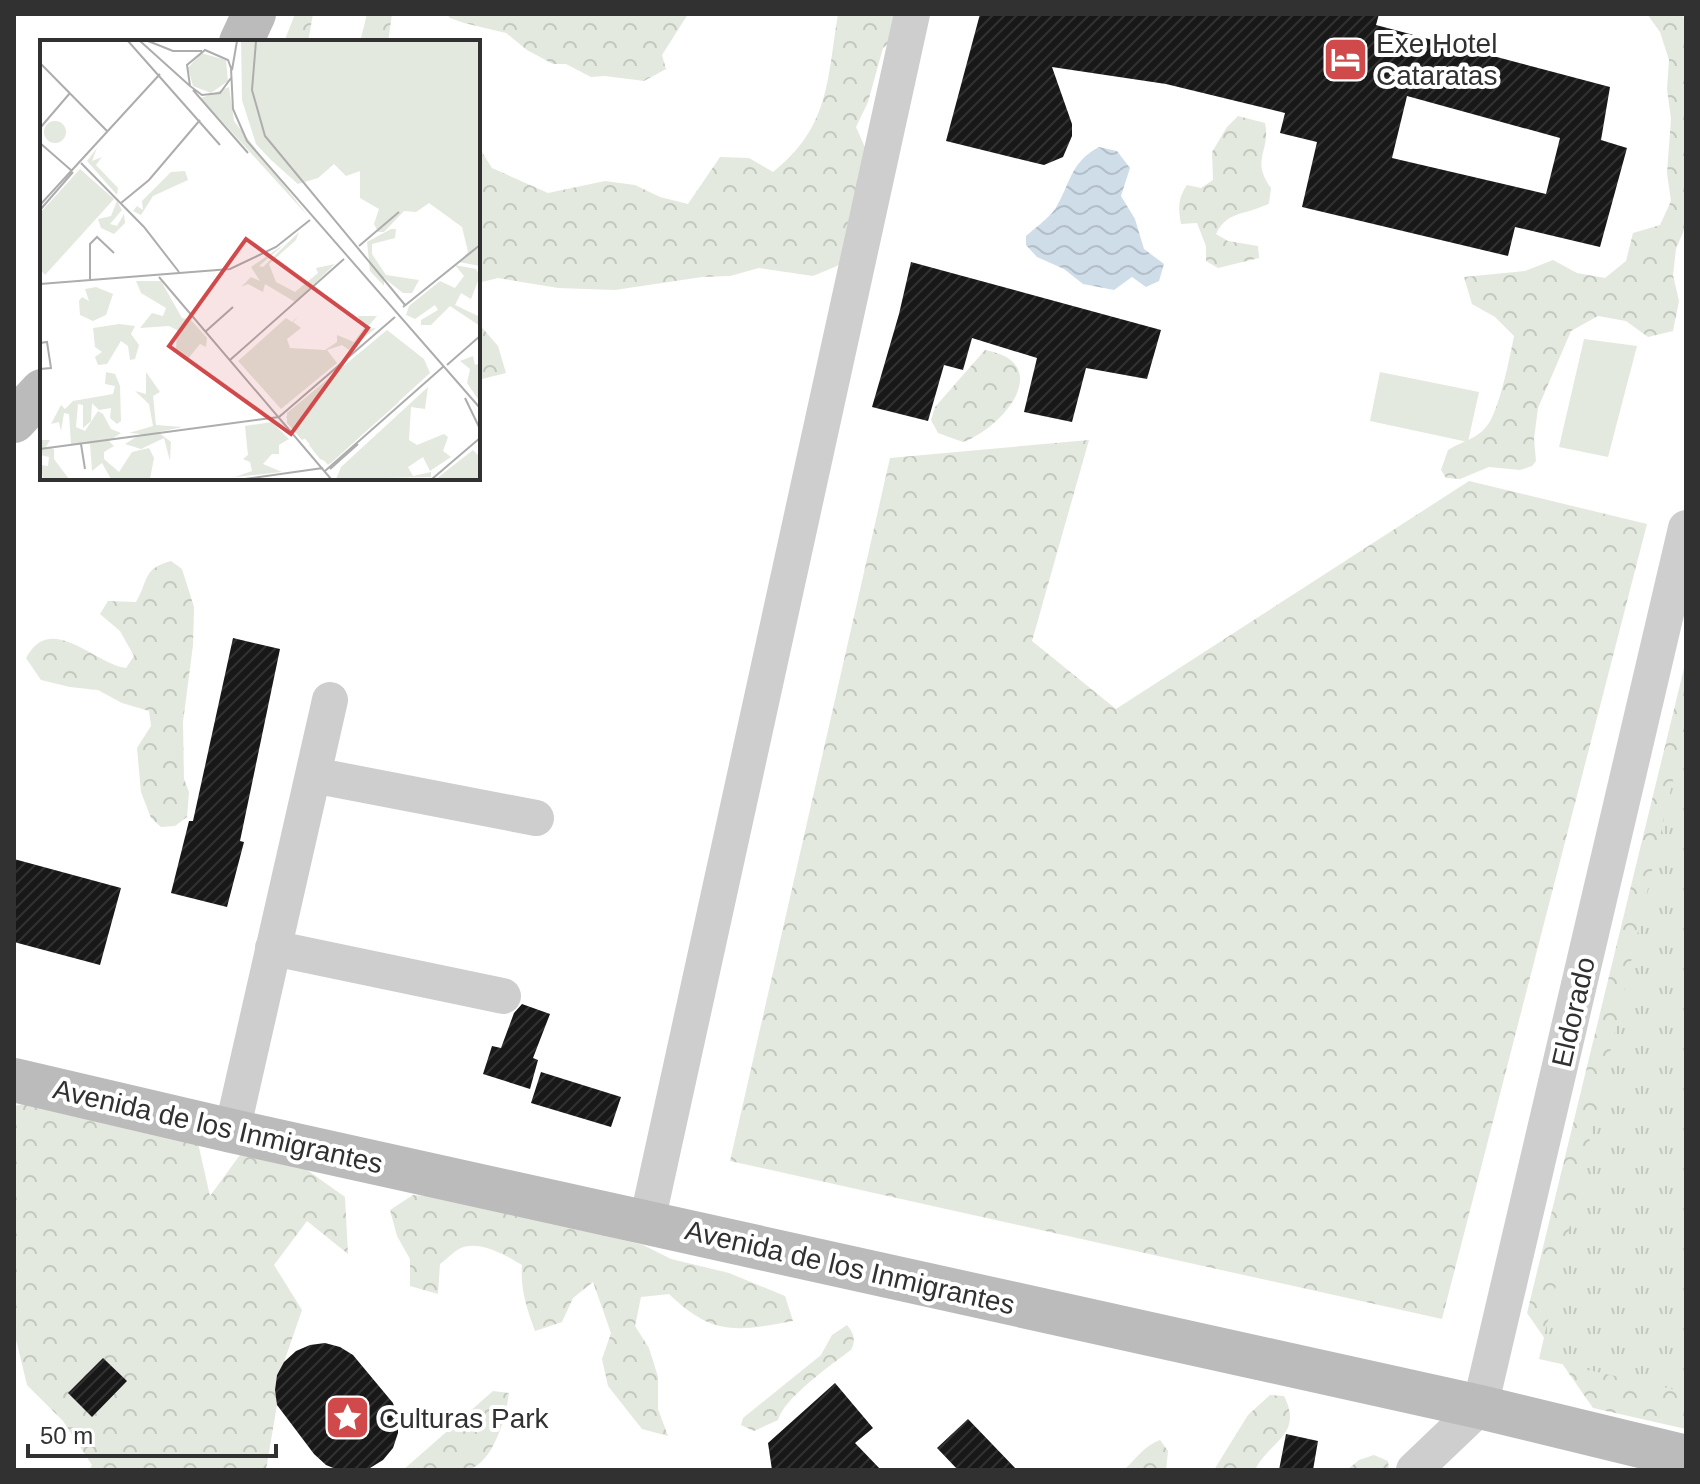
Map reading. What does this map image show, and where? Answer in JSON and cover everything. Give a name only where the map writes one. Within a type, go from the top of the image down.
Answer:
[{"type":"main road","points":[[242,40],[254,14]]},
{"type":"main road","points":[[14,421],[40,393]]},
{"type":"main road","name":"Avenida de los Inmigrantes","points":[[14,1080],[1480,1407],[1686,1457]]},
{"type":"street","points":[[647,1222],[912,14]]},
{"type":"street","name":"Eldorado","points":[[1480,1407],[1686,528]]},
{"type":"street","points":[[232,1131],[330,700]]},
{"type":"street","points":[[313,775],[536,818]]},
{"type":"street","points":[[273,948],[503,996]]},
{"type":"street","points":[[1414,1470],[1480,1407]]},
{"type":"green space","points":[[295,14],[313,14],[308,40],[285,40]]},
{"type":"green space","points":[[367,14],[392,14],[388,40],[360,40]]},
{"type":"green space","points":[[447,14],[688,14],[662,55],[666,69],[644,81],[591,77],[566,64],[553,64],[527,50],[506,33],[464,23]]},
{"type":"green space","points":[[838,14],[909,14],[904,31],[883,48],[868,102],[856,127],[867,152],[859,248],[837,266],[813,276],[759,268],[730,276],[615,290],[558,288],[498,278],[480,282],[480,149],[492,168],[548,193],[605,181],[635,185],[660,197],[688,204],[720,157],[749,158],[773,172],[806,138],[816,120],[828,81]]},
{"type":"green space","points":[[1647,14],[1683,14],[1686,32],[1686,225],[1676,249],[1673,275],[1679,301],[1673,331],[1648,337],[1626,321],[1598,316],[1571,331],[1538,408],[1534,439],[1536,461],[1532,466],[1520,470],[1489,467],[1460,479],[1446,478],[1441,470],[1448,450],[1478,435],[1491,420],[1514,336],[1495,317],[1472,304],[1464,277],[1525,271],[1553,260],[1577,273],[1605,278],[1626,261],[1633,233],[1660,225],[1671,201],[1667,173],[1671,119],[1667,89],[1669,60],[1660,32]]},
{"type":"green space","points":[[1238,116],[1265,123],[1266,141],[1261,162],[1271,188],[1269,203],[1226,220],[1216,234],[1228,241],[1258,246],[1259,258],[1218,268],[1206,261],[1206,246],[1197,223],[1181,224],[1180,203],[1187,185],[1201,188],[1213,180],[1212,152],[1227,127]]},
{"type":"green space","points":[[480,325],[498,346],[506,373],[480,380]]},
{"type":"green space","points":[[1584,339],[1637,346],[1608,457],[1559,447]]},
{"type":"green space","points":[[985,350],[1006,357],[1017,368],[1020,381],[1016,395],[994,423],[963,442],[938,433],[931,420],[935,407]]},
{"type":"green space","points":[[1380,372],[1479,392],[1468,442],[1370,421]]},
{"type":"green space","points":[[1089,440],[1032,641],[1116,709],[1469,481],[1647,524],[1442,1319],[730,1161],[890,458]]},
{"type":"green space","points":[[171,561],[182,569],[194,607],[193,645],[183,722],[184,779],[189,792],[187,817],[175,826],[161,827],[151,818],[141,792],[137,748],[151,726],[149,711],[122,703],[98,690],[41,680],[26,658],[36,645],[48,639],[60,639],[126,668],[134,656],[120,631],[100,614],[108,601],[136,602],[151,572]]},
{"type":"green space","points":[[1686,660],[1686,1429],[1593,1408],[1527,1313]]},
{"type":"green space","points":[[1686,724],[1686,1392],[1539,1359]]},
{"type":"green space","points":[[39,1101],[198,1143],[210,1196],[245,1148],[300,1165],[345,1197],[348,1254],[307,1221],[274,1265],[302,1310],[277,1375],[277,1405],[266,1470],[89,1470],[92,1465],[63,1421],[27,1385],[14,1331],[14,1106]]},
{"type":"green space","points":[[413,1195],[470,1200],[643,1245],[671,1259],[729,1273],[785,1296],[793,1321],[756,1327],[726,1327],[699,1318],[669,1294],[641,1297],[635,1326],[649,1348],[658,1377],[658,1409],[668,1436],[642,1429],[608,1386],[602,1359],[611,1333],[593,1282],[573,1298],[562,1322],[535,1331],[523,1291],[522,1265],[493,1250],[468,1246],[453,1253],[440,1264],[438,1294],[410,1286],[410,1259],[397,1236],[390,1210]]},
{"type":"green space","points":[[847,1325],[854,1337],[851,1350],[799,1392],[778,1420],[754,1431],[741,1425],[743,1418],[821,1355],[832,1335]]},
{"type":"green space","points":[[493,1391],[509,1393],[502,1426],[485,1458],[468,1470],[403,1470]]},
{"type":"green space","points":[[1270,1395],[1284,1396],[1289,1409],[1290,1420],[1282,1437],[1255,1470],[1214,1470],[1248,1415]]},
{"type":"green space","points":[[1160,1440],[1168,1451],[1166,1470],[1124,1470],[1145,1449]]},
{"type":"green space","points":[[1374,1455],[1388,1461],[1389,1470],[1347,1470],[1359,1460]]},
{"type":"water","points":[[1099,147],[1117,151],[1130,168],[1121,196],[1135,219],[1144,249],[1164,264],[1159,281],[1146,287],[1132,277],[1114,290],[1083,284],[1064,269],[1037,257],[1026,245],[1026,236],[1055,209],[1076,167]]},
{"type":"building","points":[[980,14],[1379,14],[1376,25],[1610,87],[1601,140],[1627,148],[1600,247],[1515,227],[1508,256],[1302,207],[1317,142],[1280,133],[1285,113],[1166,84],[1052,67],[1072,124],[1072,136],[1063,157],[1044,165],[946,141]],"holes":[[[1407,96],[1560,138],[1546,194],[1392,158]]]},
{"type":"building","points":[[911,262],[1161,330],[1147,379],[1086,368],[1072,422],[1024,412],[1037,358],[972,338],[963,370],[944,365],[928,421],[872,407]]},
{"type":"building","points":[[233,638],[280,649],[240,841],[244,842],[227,907],[171,893],[189,821],[193,821]]},
{"type":"building","points":[[14,859],[121,888],[100,965],[14,942]]},
{"type":"building","points":[[522,1004],[550,1014],[533,1058],[538,1060],[530,1089],[483,1074],[492,1046],[501,1048],[514,1013]]},
{"type":"building","points":[[541,1072],[621,1097],[611,1127],[531,1103]]},
{"type":"building","points":[[325,1343],[353,1355],[393,1403],[398,1418],[398,1433],[393,1448],[383,1460],[370,1468],[338,1470],[326,1465],[277,1405],[277,1375],[284,1362],[296,1351]]},
{"type":"building","points":[[103,1358],[127,1381],[92,1417],[68,1393]]},
{"type":"building","points":[[835,1383],[873,1428],[855,1443],[881,1470],[772,1470],[768,1443]]},
{"type":"building","points":[[968,1419],[1017,1470],[958,1470],[937,1448]]},
{"type":"building","points":[[1286,1434],[1318,1441],[1313,1470],[1279,1470]]},
{"type":"place","name":"Exe Hotel Cataratas","points":[[1345,59]]},
{"type":"place","name":"Culturas Park","points":[[348,1418]]}]
